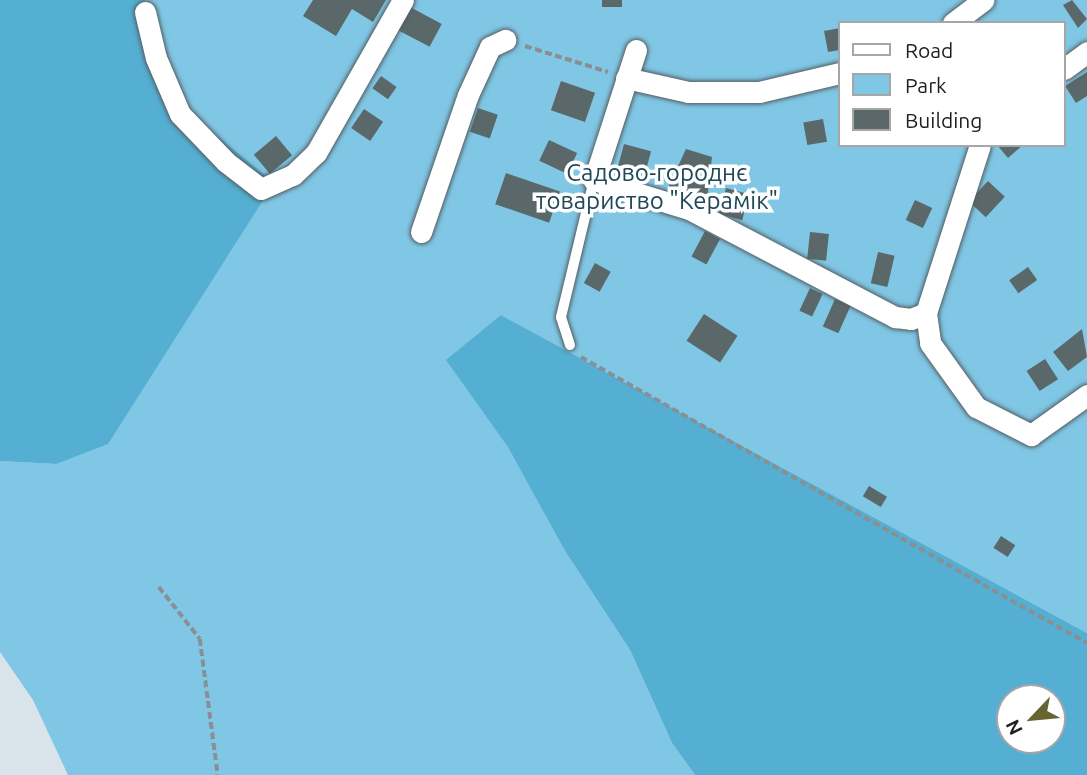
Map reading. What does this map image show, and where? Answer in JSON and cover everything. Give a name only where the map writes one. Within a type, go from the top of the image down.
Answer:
[{"type":"street","points":[[145,12],[156,58],[180,114],[226,162],[261,189],[292,175],[316,153],[403,0]]},
{"type":"street","points":[[956,21],[983,0]]},
{"type":"street","points":[[421,232],[468,95],[490,47],[505,40]]},
{"type":"street","points":[[636,50],[594,180],[689,209],[895,317],[911,320],[926,313]]},
{"type":"street","points":[[1066,68],[1087,52]]},
{"type":"street","points":[[626,78],[688,92],[759,92],[838,73]]},
{"type":"street","points":[[979,147],[926,313],[930,343],[976,407],[1031,435],[1087,395]]},
{"type":"lane","points":[[570,345],[561,317],[594,180]]},
{"type":"path","points":[[505,40],[626,78]]},
{"type":"path","points":[[570,345],[588,365],[1087,643]]},
{"type":"path","points":[[159,587],[200,639],[218,775]]},
{"type":"green space","name":"Садово-городнє товариство \"Керамік\"","points":[[145,0],[1087,0],[1087,633],[501,315],[509,447],[565,551],[630,650],[672,743],[695,775],[68,775],[33,700],[0,652],[0,461],[56,464],[170,97]]},
{"type":"shaded area","points":[[0,0],[145,0],[170,97],[274,183],[108,444],[56,464],[0,461]]},
{"type":"shaded area","points":[[501,315],[1087,633],[1087,775],[695,775],[672,743],[630,650],[565,551],[508,447],[446,360]]},
{"type":"building","points":[[313,0],[386,0],[373,22],[352,9],[336,36],[303,16]]},
{"type":"building","points":[[602,0],[622,0],[622,7],[602,7]]},
{"type":"building","points":[[1072,0],[1087,19],[1078,28],[1063,5]]},
{"type":"building","points":[[410,7],[442,24],[430,47],[398,30]]},
{"type":"building","points":[[838,28],[838,50],[828,52],[824,31]]},
{"type":"building","points":[[1087,72],[1087,96],[1076,103],[1066,85]]},
{"type":"building","points":[[381,76],[397,87],[388,99],[372,88]]},
{"type":"building","points":[[561,81],[595,93],[585,122],[551,110]]},
{"type":"building","points":[[478,108],[498,115],[490,138],[470,132]]},
{"type":"building","points":[[364,109],[383,122],[370,141],[351,128]]},
{"type":"building","points":[[823,119],[827,142],[807,145],[803,122]]},
{"type":"building","points":[[276,136],[292,155],[270,174],[254,155]]},
{"type":"building","points":[[549,140],[577,153],[567,174],[539,161]]},
{"type":"building","points":[[624,144],[651,151],[644,179],[616,172]]},
{"type":"building","points":[[999,147],[1021,147],[1008,158]]},
{"type":"building","points":[[686,149],[712,157],[707,200],[668,188]]},
{"type":"building","points":[[506,173],[560,192],[549,223],[495,204]]},
{"type":"building","points":[[988,181],[1005,197],[986,217],[969,201]]},
{"type":"building","points":[[726,188],[749,194],[742,220],[719,214]]},
{"type":"building","points":[[915,200],[932,208],[923,228],[906,220]]},
{"type":"building","points":[[705,231],[720,239],[706,265],[691,257]]},
{"type":"building","points":[[810,232],[829,234],[826,261],[807,259]]},
{"type":"building","points":[[878,252],[895,256],[887,287],[871,283]]},
{"type":"building","points":[[595,263],[611,272],[600,292],[584,283]]},
{"type":"building","points":[[1028,267],[1037,280],[1018,293],[1009,280]]},
{"type":"building","points":[[810,288],[823,294],[812,317],[799,311]]},
{"type":"building","points":[[835,299],[851,306],[838,333],[823,326]]},
{"type":"building","points":[[704,314],[738,336],[720,363],[687,341]]},
{"type":"building","points":[[1082,329],[1087,357],[1068,371],[1053,352]]},
{"type":"building","points":[[1045,359],[1058,379],[1040,391],[1027,371]]},
{"type":"building","points":[[869,486],[887,497],[881,507],[863,496]]},
{"type":"building","points":[[1001,536],[1015,545],[1008,557],[993,548]]}]
